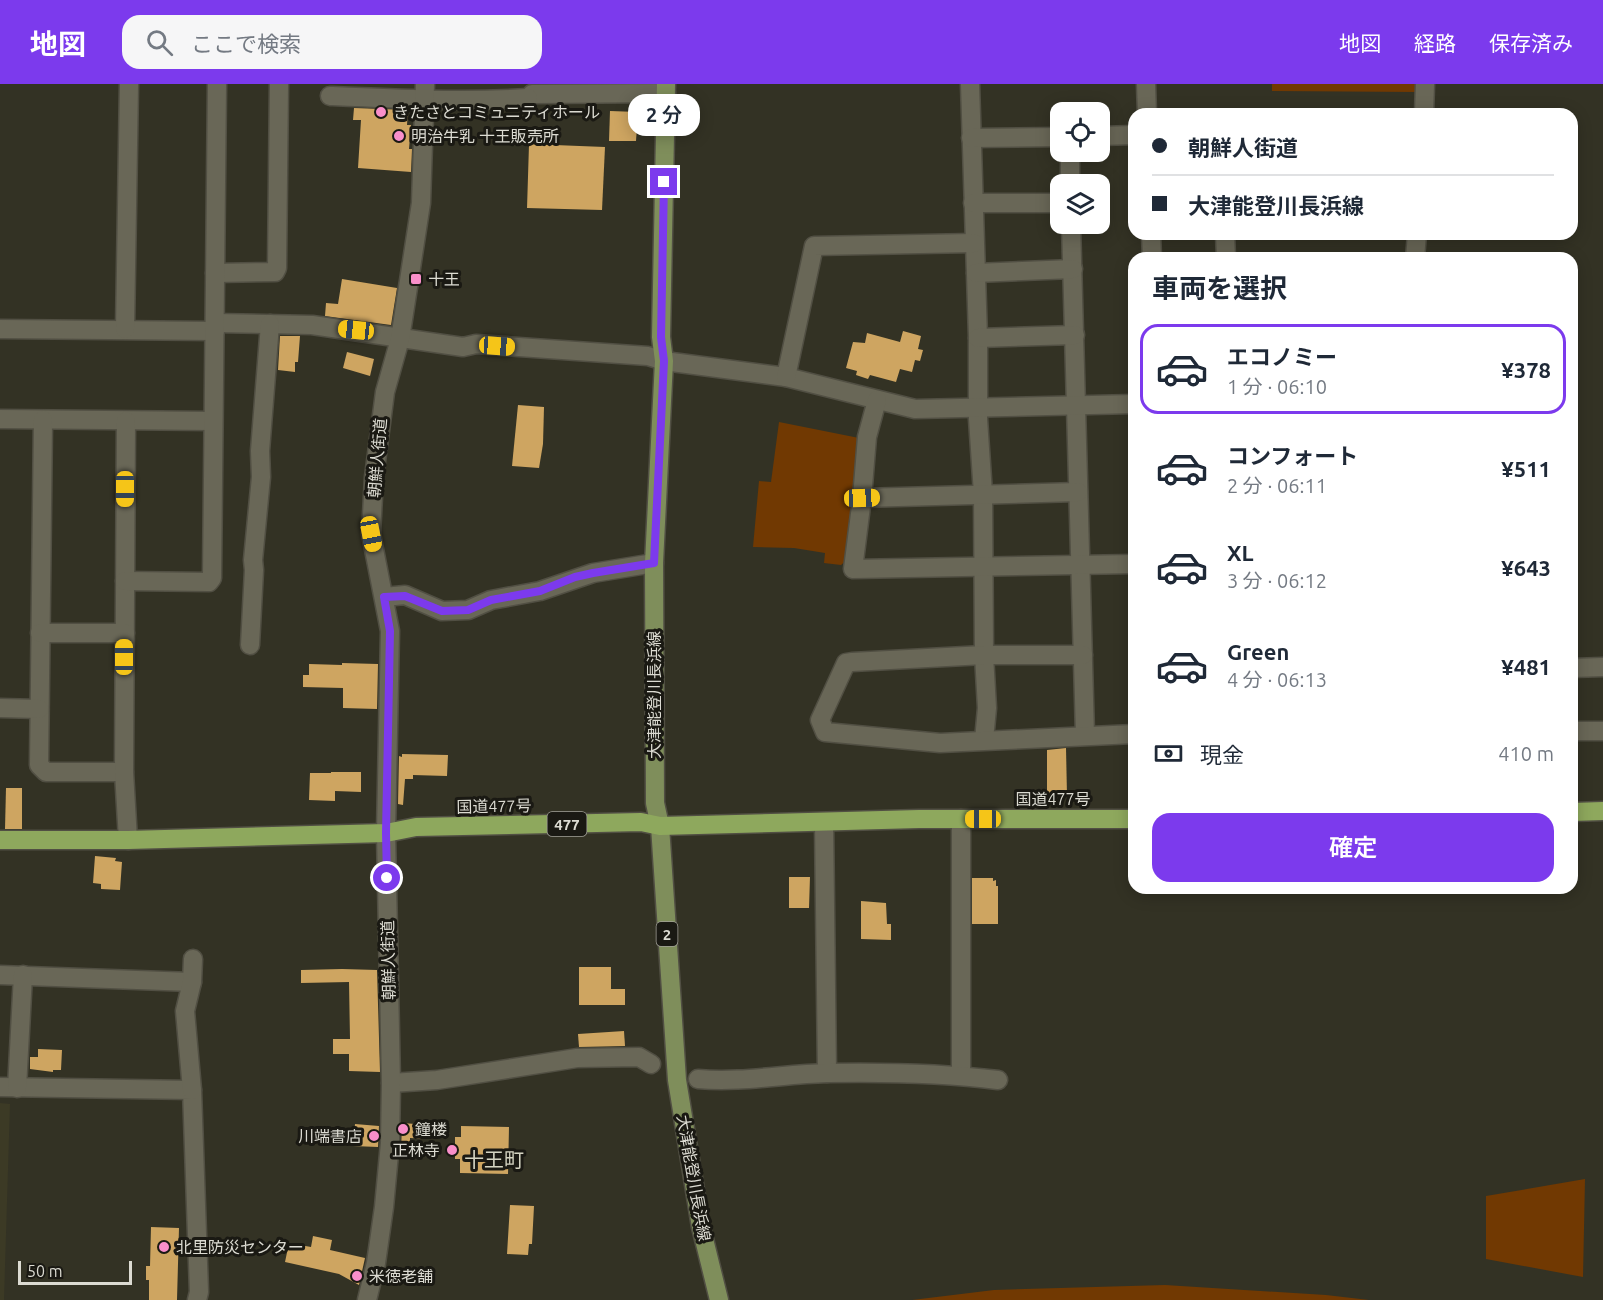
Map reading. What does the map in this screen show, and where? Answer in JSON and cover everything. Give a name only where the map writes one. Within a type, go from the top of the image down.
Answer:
[{"type":"highway","points":[[1578,812],[1603,811]]},
{"type":"highway","name":"国道477号","points":[[0,840],[128,840],[386,833],[416,827],[641,822],[660,826],[961,819],[1128,819]]},
{"type":"main road","name":"大津能登川長浜線","points":[[666,89],[661,337],[664,361],[654,563],[655,803],[660,826],[677,1080],[701,1227],[720,1300]]},
{"type":"street","points":[[126,330],[129,84]]},
{"type":"street","points":[[125,581],[209,582],[212,578],[217,84]]},
{"type":"street","points":[[215,273],[275,272],[278,268],[279,84]]},
{"type":"street","points":[[970,84],[987,708],[984,740]]},
{"type":"street","points":[[1146,84],[1147,108]]},
{"type":"street","points":[[1424,108],[1425,84]]},
{"type":"street","points":[[330,96],[425,92],[483,101],[530,96],[666,89]]},
{"type":"street","name":"朝鮮人街道","points":[[367,1300],[376,1263],[384,1206],[390,1143],[391,1083],[386,833],[390,631],[371,534],[374,477],[385,392],[400,339],[421,203],[425,92]]},
{"type":"street","points":[[1110,136],[1128,135]]},
{"type":"street","points":[[971,138],[1050,137]]},
{"type":"street","points":[[973,203],[1050,203]]},
{"type":"street","points":[[1071,234],[1086,735]]},
{"type":"street","points":[[786,378],[814,246],[974,243]]},
{"type":"street","points":[[976,273],[1073,269]]},
{"type":"street","points":[[0,329],[126,330],[270,324],[312,325],[463,347],[476,345],[648,356],[664,361],[786,378],[915,409],[1128,404]]},
{"type":"street","points":[[250,645],[253,560],[261,477],[260,451],[270,324]]},
{"type":"street","points":[[978,338],[1074,335]]},
{"type":"street","points":[[877,400],[867,437],[853,569],[1128,564]]},
{"type":"street","points":[[0,419],[213,422]]},
{"type":"street","points":[[43,420],[39,765],[46,772],[123,772]]},
{"type":"street","points":[[126,421],[123,772],[128,840]]},
{"type":"street","points":[[862,498],[1078,492]]},
{"type":"street","points":[[384,597],[405,596],[442,611],[468,610],[491,600],[540,591],[575,577],[654,563]]},
{"type":"street","points":[[40,633],[124,633]]},
{"type":"street","points":[[1083,655],[984,656],[846,663],[820,720],[825,732],[940,743],[1128,734]]},
{"type":"street","points":[[1578,668],[1603,667]]},
{"type":"street","points":[[0,708],[39,709]]},
{"type":"street","points":[[1578,731],[1603,731]]},
{"type":"street","points":[[961,819],[961,1075]]},
{"type":"street","points":[[824,822],[827,1073]]},
{"type":"street","points":[[193,959],[192,982],[185,1011],[192,1090],[199,1292],[197,1300]]},
{"type":"street","points":[[0,975],[192,982]]},
{"type":"street","points":[[22,975],[9,1088],[192,1090]]},
{"type":"street","points":[[391,1083],[436,1080],[577,1058],[639,1058],[651,1064]]},
{"type":"street","points":[[698,1079],[718,1081],[827,1073],[961,1075],[998,1080]]},
{"type":"shaded area","points":[[1272,84],[1416,84],[1416,92],[1272,91]]},
{"type":"shaded area","points":[[779,422],[859,438],[850,557],[841,565],[824,563],[825,553],[794,548],[753,547],[759,481],[771,482]]},
{"type":"shaded area","points":[[0,1103],[10,1104],[4,1300],[0,1300]]},
{"type":"shaded area","points":[[1585,1179],[1583,1277],[1486,1259],[1486,1196]]},
{"type":"shaded area","points":[[1165,1285],[1326,1295],[1369,1300],[912,1300],[994,1290]]},
{"type":"building","points":[[354,108],[408,110],[407,125],[411,125],[409,149],[412,149],[411,172],[358,168],[361,120],[353,120]]},
{"type":"building","points":[[610,111],[638,112],[636,141],[609,141]]},
{"type":"building","points":[[529,144],[605,147],[602,210],[527,208]]},
{"type":"building","points":[[342,279],[397,288],[391,325],[325,316],[326,303],[338,304]]},
{"type":"building","points":[[903,331],[921,336],[918,349],[923,350],[920,361],[915,360],[912,372],[900,369],[896,382],[870,375],[868,379],[856,375],[857,371],[846,368],[853,342],[865,343],[867,333],[900,342]]},
{"type":"building","points":[[280,336],[300,336],[295,372],[278,370]]},
{"type":"building","points":[[347,352],[374,359],[370,376],[343,368]]},
{"type":"building","points":[[518,405],[544,407],[543,444],[539,468],[512,466]]},
{"type":"building","points":[[342,663],[378,664],[377,709],[343,708],[343,688],[303,687],[303,675],[309,675],[309,664],[342,665]]},
{"type":"building","points":[[1066,748],[1067,796],[1047,796],[1047,750]]},
{"type":"building","points":[[402,754],[448,755],[447,776],[413,775],[413,779],[405,779],[403,805],[398,804],[399,756],[402,757]]},
{"type":"building","points":[[361,772],[361,792],[335,791],[335,801],[309,800],[310,773]]},
{"type":"building","points":[[6,788],[22,788],[22,829],[5,829]]},
{"type":"building","points":[[95,856],[116,858],[115,861],[122,862],[120,890],[101,889],[101,884],[93,883]]},
{"type":"building","points":[[789,877],[810,877],[809,908],[789,908]]},
{"type":"building","points":[[972,878],[996,880],[998,924],[972,924]]},
{"type":"building","points":[[861,901],[886,903],[887,924],[891,924],[891,940],[861,939]]},
{"type":"building","points":[[579,967],[611,967],[611,989],[625,989],[625,1005],[579,1005]]},
{"type":"building","points":[[301,970],[377,970],[380,1072],[349,1071],[349,1054],[333,1054],[333,1039],[350,1039],[349,982],[301,983]]},
{"type":"building","points":[[624,1031],[625,1046],[579,1047],[578,1034]]},
{"type":"building","points":[[38,1049],[62,1050],[61,1070],[53,1070],[53,1072],[30,1069],[30,1057],[38,1057]]},
{"type":"building","points":[[402,1123],[429,1125],[428,1139],[410,1138],[410,1151],[401,1151]]},
{"type":"building","points":[[355,1124],[379,1126],[378,1147],[353,1146]]},
{"type":"building","points":[[461,1126],[509,1127],[508,1174],[460,1173],[460,1159],[455,1159],[455,1137],[461,1137]]},
{"type":"building","points":[[510,1205],[534,1206],[532,1244],[529,1244],[528,1255],[507,1254]]},
{"type":"building","name":"北里防災センター","points":[[151,1227],[179,1228],[177,1300],[149,1300],[146,1266],[150,1266]]},
{"type":"building","points":[[313,1236],[332,1240],[330,1250],[365,1258],[359,1285],[339,1274],[285,1262],[289,1243],[311,1247]]},
{"type":"place","name":"きたさとコミュニティホール","points":[[381,112]]},
{"type":"place","name":"明治牛乳 十王販売所","points":[[399,136]]},
{"type":"place","name":"十王","points":[[416,279]]},
{"type":"place","name":"鐘楼","points":[[403,1129]]},
{"type":"place","name":"川端書店","points":[[374,1136]]},
{"type":"place","name":"正林寺","points":[[452,1150]]},
{"type":"place","name":"北里防災センター","points":[[164,1247]]},
{"type":"place","name":"米徳老舗","points":[[357,1276]]},
{"type":"district","name":"十王町","points":[[494,1159]]},
{"type":"route","points":[[387,878],[390,631],[384,597],[405,596],[442,611],[468,610],[491,600],[540,591],[575,577],[654,563],[664,361],[661,337],[664,182]]}]
